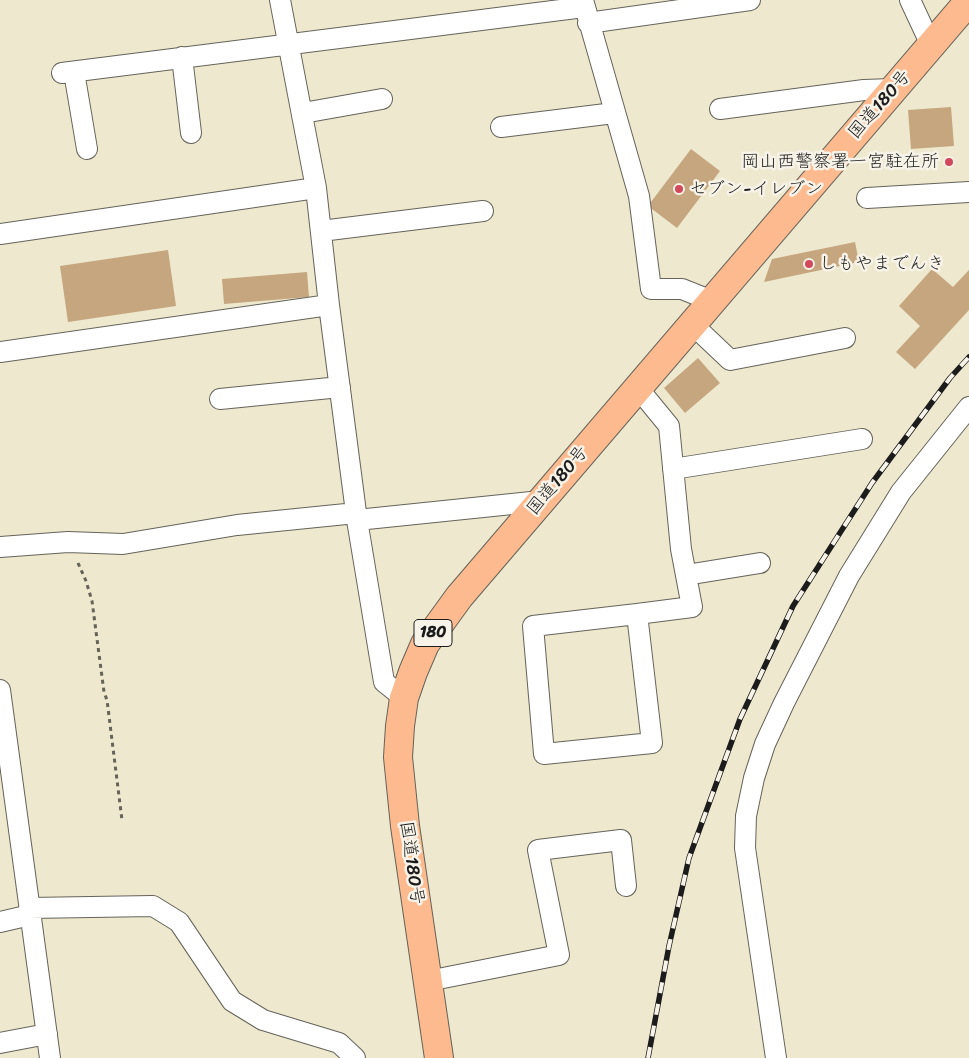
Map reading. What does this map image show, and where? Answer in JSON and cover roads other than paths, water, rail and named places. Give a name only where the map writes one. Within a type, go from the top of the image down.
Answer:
[{"type":"highway","name":"国道180号","points":[[439,1058],[405,826],[398,757],[404,698],[426,644],[459,596],[637,387],[930,45],[966,10]]},
{"type":"street","points":[[280,0],[316,188],[329,305],[357,517],[384,682],[404,698]]},
{"type":"street","points":[[87,149],[68,72],[287,43],[585,10],[750,0]]},
{"type":"street","points":[[910,0],[930,45]]},
{"type":"street","points":[[585,10],[638,196],[651,289],[682,289],[712,301]]},
{"type":"street","points":[[182,57],[191,133]]},
{"type":"street","points":[[720,109],[864,90],[893,89]]},
{"type":"street","points":[[303,113],[382,98]]},
{"type":"street","points":[[501,127],[614,112]]},
{"type":"street","points":[[0,234],[316,188]]},
{"type":"street","points":[[866,198],[969,192]]},
{"type":"street","points":[[322,231],[483,210]]},
{"type":"street","points":[[0,352],[329,305]]},
{"type":"street","points":[[692,324],[730,360],[844,338]]},
{"type":"street","points":[[220,399],[340,386]]},
{"type":"street","points":[[637,387],[669,426],[681,549],[692,608],[637,614],[533,626],[544,754],[652,743],[637,614]]},
{"type":"street","points":[[776,1058],[745,848],[746,816],[754,778],[765,744],[784,703],[849,576],[901,492],[969,407]]},
{"type":"street","points":[[673,469],[862,439]]},
{"type":"street","points":[[0,547],[68,542],[123,544],[237,525],[357,517],[541,500]]},
{"type":"street","points":[[686,575],[760,563]]},
{"type":"street","points":[[0,690],[4,738],[50,1058]]},
{"type":"street","points":[[428,981],[559,955],[538,850],[621,840],[626,886]]},
{"type":"street","points":[[0,922],[29,912],[153,906],[179,922],[232,1001],[263,1020],[339,1043],[355,1058]]},
{"type":"street","points":[[0,1043],[47,1034]]},
{"type":"railway","points":[[648,1058],[669,946],[689,858],[740,719],[793,606],[872,483],[950,378],[969,357]]},
{"type":"place","name":"岡山西警察署一宮駐在所","points":[[949,162]]},
{"type":"place","name":"セブン-イレブン","points":[[679,189]]},
{"type":"place","name":"しもやまでんき","points":[[809,264]]}]
